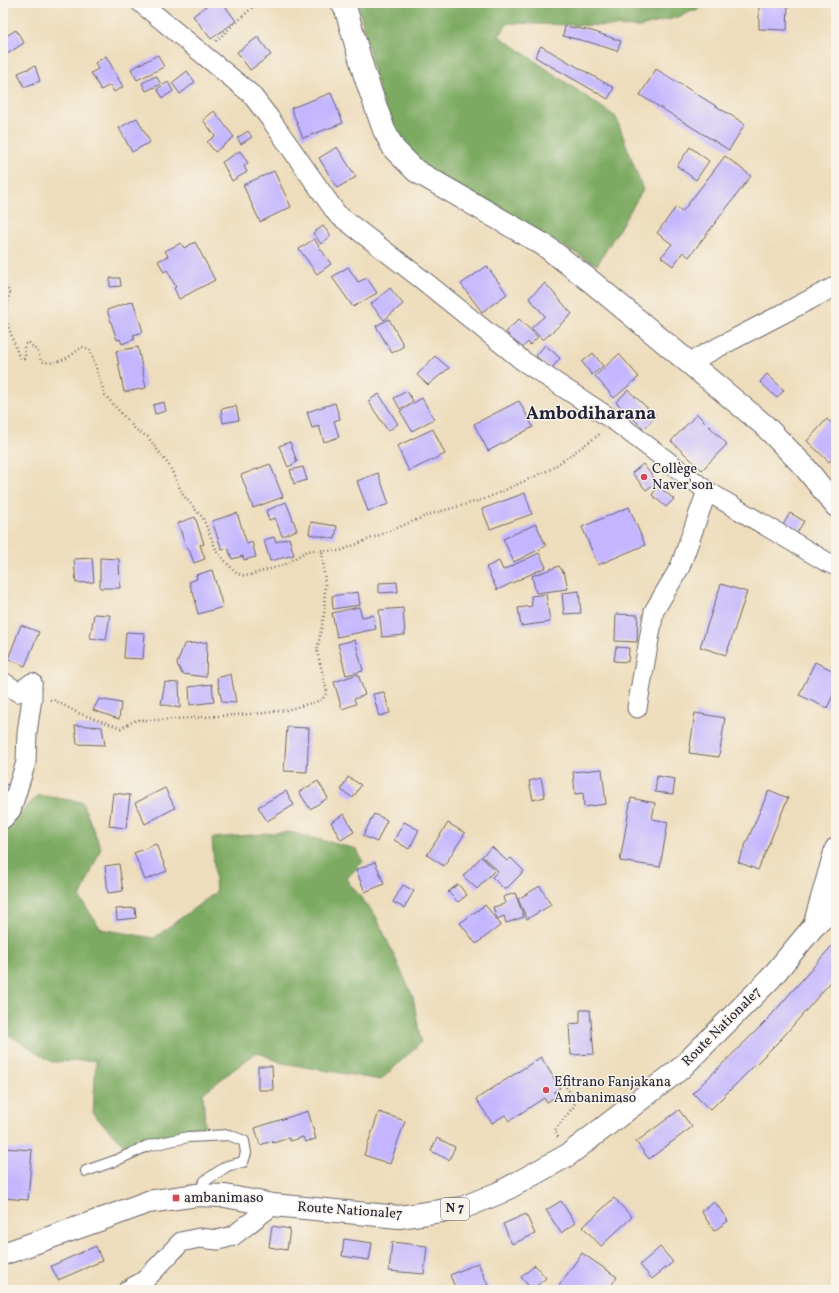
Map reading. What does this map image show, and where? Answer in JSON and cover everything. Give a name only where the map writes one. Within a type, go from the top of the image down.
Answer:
[{"type":"main road","points":[[342,3],[346,10],[365,76],[384,130],[394,149],[416,171],[544,245],[593,283],[764,425],[804,466],[836,506]]},
{"type":"main road","points":[[814,926],[836,849]]},
{"type":"main road","name":"Route Nationale7","points":[[3,1254],[148,1202],[197,1195],[225,1196],[273,1205],[399,1217],[462,1208],[501,1192],[568,1155],[680,1069],[770,979],[814,926],[836,906]]},
{"type":"street","points":[[141,3],[251,94],[337,214],[424,281],[523,361],[616,422],[707,491],[825,561],[836,566]]},
{"type":"street","points":[[690,362],[836,286]]},
{"type":"street","points":[[637,708],[654,611],[680,567],[707,491]]},
{"type":"street","points":[[3,682],[18,692],[32,683],[26,762],[11,810],[3,819]]},
{"type":"street","points":[[128,1290],[144,1282],[181,1242],[198,1238],[218,1240],[233,1236],[273,1205]]},
{"type":"lane","points":[[86,1171],[117,1160],[147,1146],[188,1137],[229,1134],[244,1141],[246,1153],[243,1162],[227,1166],[205,1180],[197,1195]]},
{"type":"path","points":[[203,54],[257,3]]},
{"type":"path","points":[[3,283],[10,292],[5,317],[19,357],[24,359],[26,355],[24,348],[25,344],[29,343],[38,352],[41,361],[48,363],[68,358],[82,347],[90,349],[105,395],[136,430],[148,437],[170,467],[184,495],[203,518],[217,552],[237,574],[246,576],[284,565],[305,552],[312,550],[340,551],[431,514],[485,499],[551,469],[585,446],[616,422]]},
{"type":"path","points":[[32,698],[54,700],[78,713],[121,728],[136,720],[160,720],[265,713],[286,710],[322,700],[327,692],[317,651],[324,615],[326,583],[322,550]]},
{"type":"path","points":[[557,1136],[555,1130],[574,1106],[576,1099],[563,1084]]},
{"type":"green space","points":[[355,3],[713,3],[678,17],[640,27],[508,23],[499,36],[616,117],[643,190],[597,265],[412,162],[388,120],[374,73],[359,8]]},
{"type":"green space","points":[[39,795],[82,802],[101,848],[80,898],[101,929],[154,938],[216,892],[212,838],[289,832],[357,849],[363,862],[346,879],[376,916],[413,997],[421,1042],[381,1080],[282,1063],[257,1052],[203,1093],[205,1127],[126,1147],[93,1114],[96,1060],[52,1062],[3,1031],[3,829]]},
{"type":"building","points":[[210,3],[223,3],[236,21],[211,39],[193,16]]},
{"type":"building","points":[[759,5],[788,5],[787,30],[759,29]]},
{"type":"building","points":[[565,26],[592,31],[621,41],[617,51],[563,36]]},
{"type":"building","points":[[16,30],[24,43],[7,54],[3,47],[3,38]]},
{"type":"building","points":[[258,37],[271,55],[250,70],[237,52]]},
{"type":"building","points":[[541,46],[614,88],[608,99],[535,57]]},
{"type":"building","points":[[158,55],[164,67],[137,80],[131,69]]},
{"type":"building","points":[[106,56],[123,87],[114,92],[110,85],[101,90],[91,73],[98,69],[95,63]]},
{"type":"building","points":[[35,66],[40,81],[24,87],[18,73]]},
{"type":"building","points":[[656,69],[745,124],[729,150],[640,95]]},
{"type":"building","points":[[187,71],[195,82],[180,94],[172,83]]},
{"type":"building","points":[[156,76],[161,84],[146,91],[142,83]]},
{"type":"building","points":[[168,82],[173,91],[163,98],[157,89]]},
{"type":"building","points":[[331,93],[343,123],[303,138],[291,108]]},
{"type":"building","points":[[214,111],[234,137],[215,152],[207,142],[215,136],[203,120]]},
{"type":"building","points":[[137,118],[150,142],[132,152],[119,128]]},
{"type":"building","points":[[248,131],[252,137],[241,144],[237,138]]},
{"type":"building","points":[[337,147],[356,177],[337,188],[319,158]]},
{"type":"building","points":[[690,147],[709,161],[696,180],[677,166]]},
{"type":"building","points":[[240,151],[248,163],[244,166],[247,172],[232,181],[222,162]]},
{"type":"building","points":[[725,156],[751,176],[689,257],[683,252],[673,266],[661,257],[672,244],[657,233],[676,207],[682,212]]},
{"type":"building","points":[[274,171],[291,207],[260,222],[243,185]]},
{"type":"building","points":[[323,226],[331,236],[321,244],[313,233]]},
{"type":"building","points":[[314,239],[331,264],[317,274],[299,249]]},
{"type":"building","points":[[195,242],[215,280],[179,299],[174,288],[176,287],[167,270],[164,272],[158,261],[168,256],[165,251],[181,243],[184,248]]},
{"type":"building","points":[[487,266],[507,294],[482,312],[461,284]]},
{"type":"building","points":[[348,267],[358,282],[367,278],[377,293],[353,307],[332,277]]},
{"type":"building","points":[[110,278],[120,278],[121,286],[110,287]]},
{"type":"building","points":[[545,283],[572,314],[543,340],[531,328],[545,316],[529,298]]},
{"type":"building","points":[[390,288],[403,304],[384,320],[371,304]]},
{"type":"building","points":[[133,301],[143,332],[133,335],[135,339],[122,344],[120,339],[117,340],[107,310]]},
{"type":"building","points":[[389,319],[404,346],[392,353],[376,326]]},
{"type":"building","points":[[519,319],[538,337],[530,345],[528,342],[520,350],[507,337],[509,335],[506,332]]},
{"type":"building","points":[[545,345],[560,358],[551,369],[536,356]]},
{"type":"building","points":[[138,347],[146,388],[124,392],[116,351]]},
{"type":"building","points":[[593,353],[603,366],[592,375],[582,362]]},
{"type":"building","points":[[619,354],[639,377],[614,398],[595,376]]},
{"type":"building","points":[[435,356],[449,368],[428,385],[417,375]]},
{"type":"building","points":[[767,374],[784,390],[777,398],[760,382]]},
{"type":"building","points":[[628,390],[656,416],[644,429],[616,402]]},
{"type":"building","points":[[407,391],[413,401],[400,409],[394,398]]},
{"type":"building","points":[[379,394],[398,424],[388,431],[368,401]]},
{"type":"building","points":[[422,398],[434,419],[412,431],[400,411]]},
{"type":"building","points":[[519,401],[533,427],[488,451],[474,424]]},
{"type":"building","points":[[164,402],[166,411],[155,414],[153,405]]},
{"type":"building","points":[[335,403],[340,419],[334,421],[339,437],[324,442],[319,426],[312,428],[307,412]]},
{"type":"building","points":[[236,406],[239,420],[223,423],[221,409]]},
{"type":"building","points":[[697,414],[727,444],[702,470],[671,441]]},
{"type":"building","points":[[827,419],[836,427],[836,455],[829,462],[807,441]]},
{"type":"building","points":[[433,429],[445,454],[409,471],[397,446]]},
{"type":"building","points":[[290,442],[297,462],[288,467],[279,446]]},
{"type":"building","points":[[270,464],[283,497],[253,508],[241,475]]},
{"type":"building","name":"Collège Naver'son","points":[[643,464],[657,482],[646,490],[632,473]]},
{"type":"building","points":[[303,467],[307,480],[294,484],[290,470]]},
{"type":"building","points":[[378,473],[389,504],[368,511],[357,481]]},
{"type":"building","points":[[658,486],[674,499],[666,507],[652,495]]},
{"type":"building","points":[[525,493],[532,514],[490,529],[482,509]]},
{"type":"building","points":[[286,502],[297,530],[282,536],[275,518],[269,520],[266,511]]},
{"type":"building","points":[[629,507],[645,545],[598,565],[582,527]]},
{"type":"building","points":[[237,513],[247,544],[252,542],[256,557],[244,560],[243,556],[232,559],[228,548],[222,550],[212,521]]},
{"type":"building","points":[[790,513],[804,521],[797,533],[783,525]]},
{"type":"building","points":[[195,517],[204,544],[200,545],[205,559],[194,563],[189,549],[187,550],[178,523]]},
{"type":"building","points":[[311,522],[337,526],[335,539],[309,534]]},
{"type":"building","points":[[536,524],[546,546],[514,562],[503,539]]},
{"type":"building","points":[[274,537],[276,542],[289,538],[294,555],[270,561],[264,540]]},
{"type":"building","points":[[539,553],[546,567],[497,590],[486,567],[499,561],[503,570]]},
{"type":"building","points":[[92,558],[94,582],[76,583],[74,559]]},
{"type":"building","points":[[100,558],[119,559],[120,588],[100,588]]},
{"type":"building","points":[[559,566],[565,575],[568,589],[536,593],[532,576]]},
{"type":"building","points":[[212,570],[223,607],[198,614],[196,602],[189,582],[197,579],[196,575]]},
{"type":"building","points":[[397,582],[398,592],[379,593],[379,583]]},
{"type":"building","points":[[721,584],[747,592],[726,655],[700,647]]},
{"type":"building","points":[[579,591],[581,613],[564,614],[562,593]]},
{"type":"building","points":[[358,592],[360,605],[333,609],[332,596]]},
{"type":"building","points":[[546,594],[550,622],[521,626],[518,608],[532,606],[531,596]]},
{"type":"building","points":[[359,607],[362,617],[373,615],[376,629],[337,637],[332,613]]},
{"type":"building","points":[[403,608],[405,635],[382,637],[379,610]]},
{"type":"building","points":[[94,614],[110,615],[106,640],[90,638]]},
{"type":"building","points":[[616,614],[638,615],[637,642],[615,641]]},
{"type":"building","points":[[21,625],[39,632],[25,666],[8,659]]},
{"type":"building","points":[[126,632],[145,633],[143,659],[124,658]]},
{"type":"building","points":[[355,640],[363,671],[346,675],[338,644]]},
{"type":"building","points":[[207,642],[206,677],[182,674],[177,664],[184,644]]},
{"type":"building","points":[[616,647],[629,648],[628,662],[614,661]]},
{"type":"building","points":[[815,662],[836,672],[836,693],[834,693],[827,708],[799,695]]},
{"type":"building","points":[[231,674],[236,703],[222,702],[217,678]]},
{"type":"building","points":[[358,674],[365,695],[354,699],[356,704],[342,709],[334,682]]},
{"type":"building","points":[[165,682],[179,683],[180,708],[161,704]]},
{"type":"building","points":[[212,684],[214,702],[190,705],[189,687]]},
{"type":"building","points":[[384,692],[390,713],[379,716],[373,694]]},
{"type":"building","points":[[99,699],[121,703],[119,719],[93,710]]},
{"type":"building","points":[[695,713],[725,718],[719,757],[689,753]]},
{"type":"building","points":[[75,725],[102,727],[105,745],[77,744]]},
{"type":"building","points":[[287,727],[309,728],[307,772],[284,771]]},
{"type":"building","points":[[602,769],[606,804],[584,807],[583,793],[575,794],[573,772]]},
{"type":"building","points":[[657,776],[675,779],[673,794],[655,792]]},
{"type":"building","points":[[348,777],[361,785],[353,798],[341,790]]},
{"type":"building","points":[[541,778],[545,797],[533,800],[529,781]]},
{"type":"building","points":[[318,781],[328,798],[310,809],[299,792]]},
{"type":"building","points":[[3,783],[10,786],[3,799]]},
{"type":"building","points":[[165,788],[175,808],[145,824],[135,803]]},
{"type":"building","points":[[769,790],[788,798],[758,870],[738,862]]},
{"type":"building","points":[[286,791],[294,805],[267,821],[258,807]]},
{"type":"building","points":[[113,793],[130,795],[126,828],[109,826]]},
{"type":"building","points":[[631,798],[655,803],[652,819],[668,822],[660,867],[620,861]]},
{"type":"building","points":[[344,814],[354,832],[341,840],[331,822]]},
{"type":"building","points":[[374,814],[387,820],[377,842],[363,836]]},
{"type":"building","points":[[404,822],[419,830],[409,849],[394,840]]},
{"type":"building","points":[[448,823],[465,833],[444,866],[427,855]]},
{"type":"building","points":[[156,844],[167,871],[145,880],[134,853]]},
{"type":"building","points":[[492,847],[507,861],[511,858],[524,871],[505,890],[492,877],[498,871],[482,856]]},
{"type":"building","points":[[481,857],[495,870],[477,889],[463,876]]},
{"type":"building","points":[[375,862],[384,884],[365,892],[356,870]]},
{"type":"building","points":[[119,864],[123,891],[108,893],[105,866]]},
{"type":"building","points":[[458,884],[467,895],[458,902],[448,892]]},
{"type":"building","points":[[403,885],[414,891],[404,908],[393,902]]},
{"type":"building","points":[[540,886],[551,905],[527,919],[518,899]]},
{"type":"building","points":[[515,893],[524,917],[506,923],[504,916],[497,919],[493,907],[505,904],[503,897]]},
{"type":"building","points":[[485,905],[501,925],[476,944],[460,923]]},
{"type":"building","points":[[135,908],[136,918],[117,920],[116,909]]},
{"type":"building","points":[[836,941],[836,976],[782,1038],[710,1110],[693,1093],[767,1020]]},
{"type":"building","points":[[580,1010],[590,1010],[594,1054],[571,1055],[569,1024],[580,1023]]},
{"type":"building","points":[[541,1057],[560,1088],[554,1092],[557,1096],[547,1102],[544,1098],[509,1121],[505,1115],[492,1123],[476,1099]]},
{"type":"building","points":[[258,1066],[272,1066],[273,1090],[258,1090]]},
{"type":"building","points":[[679,1110],[692,1127],[649,1159],[636,1142]]},
{"type":"building","points":[[308,1111],[316,1139],[305,1142],[303,1137],[290,1141],[289,1138],[260,1145],[255,1128]]},
{"type":"building","points":[[379,1112],[405,1121],[390,1164],[364,1155]]},
{"type":"building","points":[[437,1138],[455,1147],[449,1160],[431,1151]]},
{"type":"building","points":[[3,1148],[32,1150],[28,1200],[3,1198]]},
{"type":"building","points":[[614,1198],[632,1217],[601,1246],[583,1227]]},
{"type":"building","points":[[561,1201],[575,1223],[561,1233],[546,1210]]},
{"type":"building","points":[[715,1202],[728,1221],[714,1231],[701,1211]]},
{"type":"building","points":[[526,1214],[535,1234],[512,1244],[503,1224]]},
{"type":"building","points":[[272,1226],[290,1229],[287,1250],[269,1247]]},
{"type":"building","points":[[344,1239],[372,1243],[369,1260],[342,1256]]},
{"type":"building","points":[[392,1242],[427,1246],[424,1274],[389,1271]]},
{"type":"building","points":[[96,1246],[102,1261],[58,1280],[51,1266]]},
{"type":"building","points":[[660,1247],[673,1262],[652,1279],[640,1265]]},
{"type":"building","points":[[582,1253],[617,1277],[608,1290],[556,1290]]},
{"type":"building","points":[[478,1263],[490,1290],[456,1290],[450,1275]]},
{"type":"building","points":[[535,1265],[546,1278],[532,1290],[521,1277]]},
{"type":"place","name":"Collège Naver'son","points":[[644,477]]},
{"type":"place","name":"Efitrano Fanjakana Ambanimaso","points":[[546,1090]]},
{"type":"place","name":"ambanimaso","points":[[176,1198]]},
{"type":"district","name":"Ambodiharana","points":[[591,414]]}]
